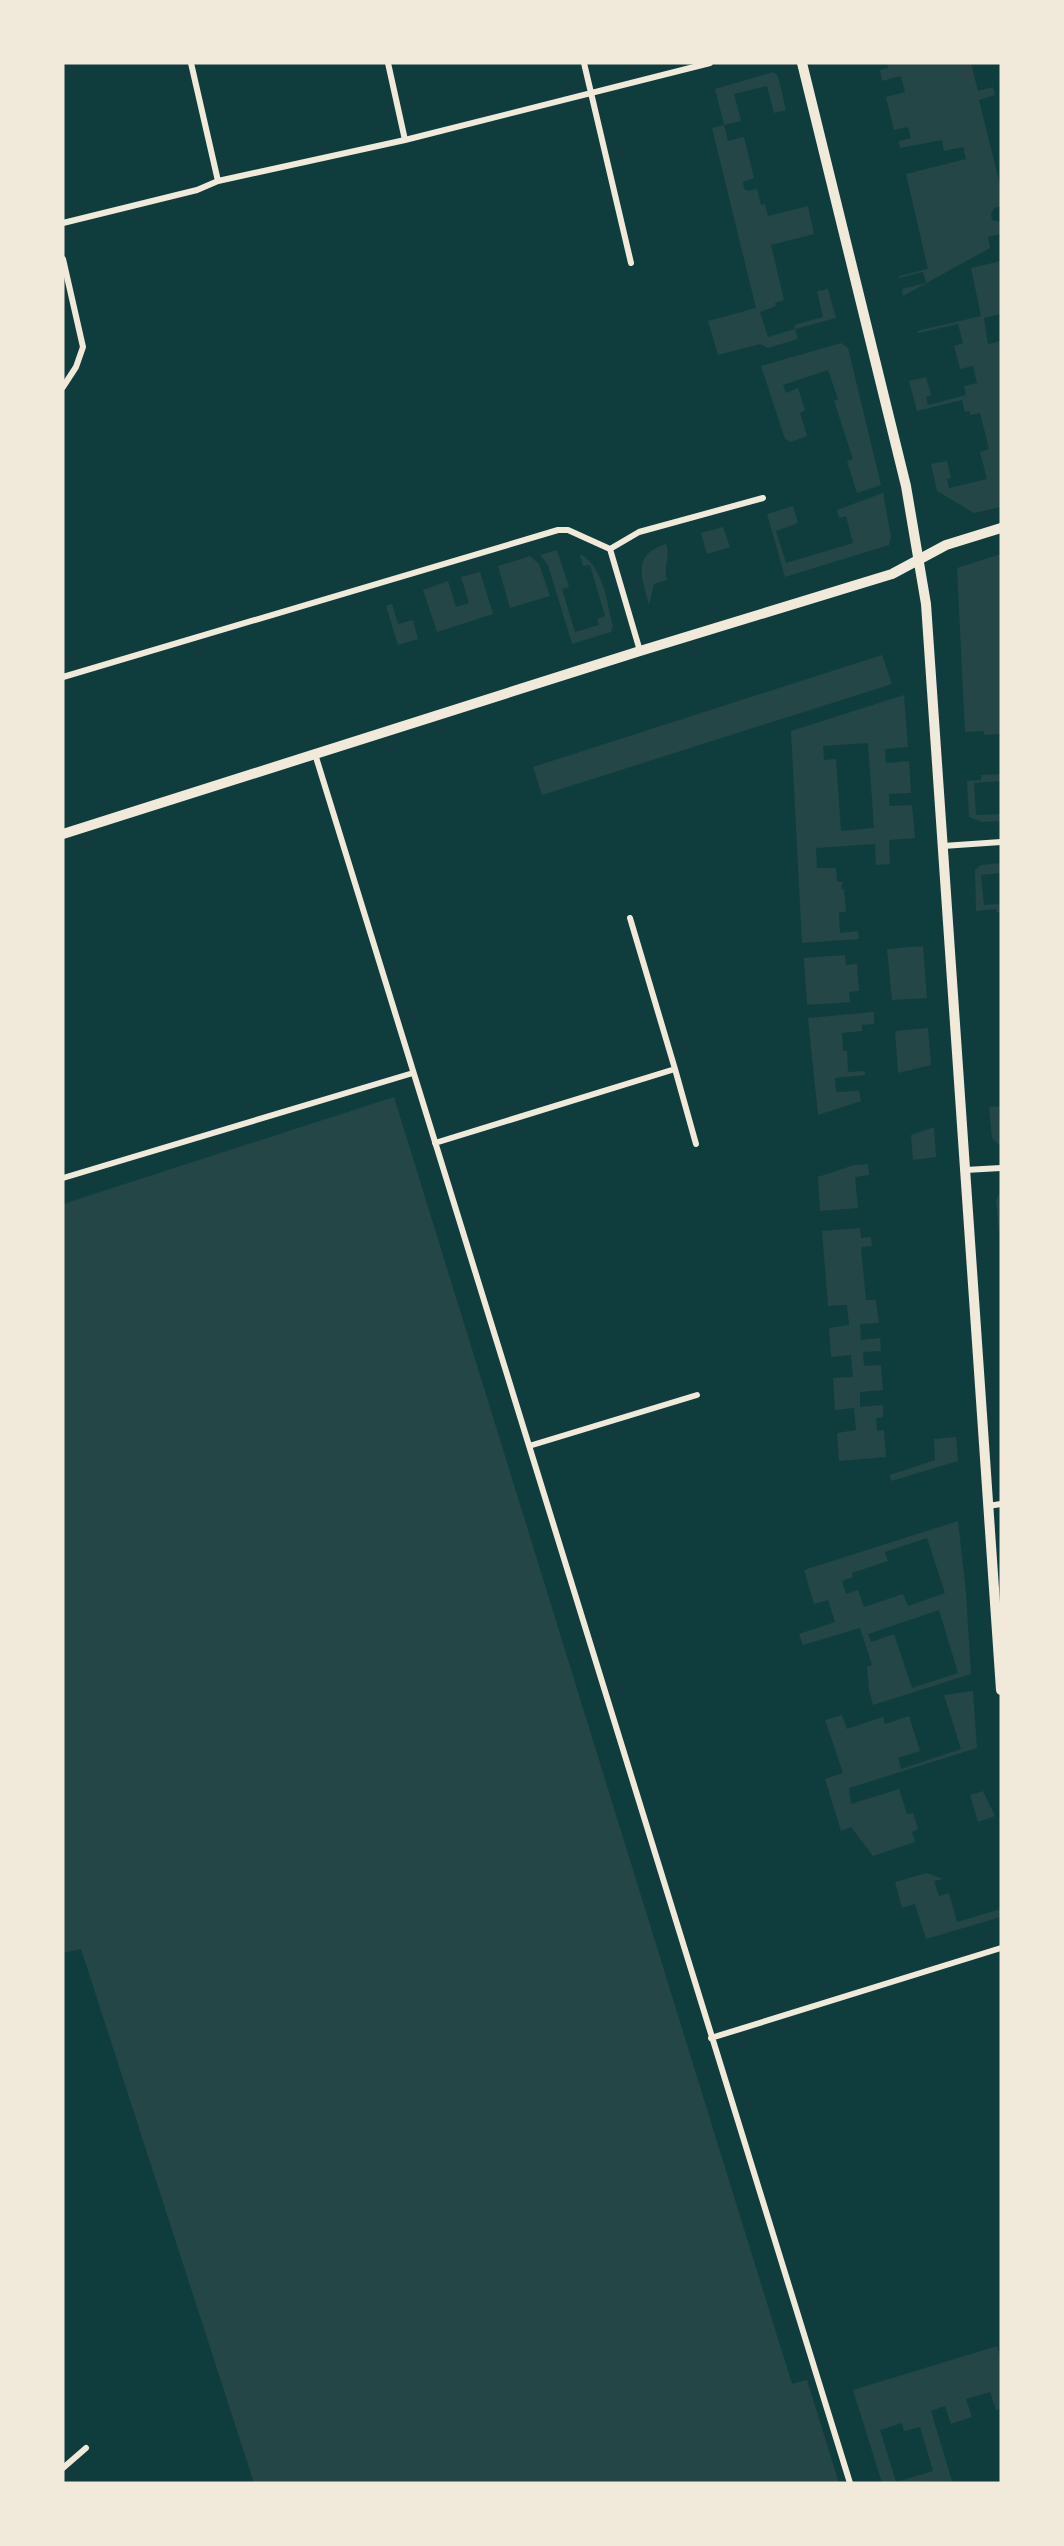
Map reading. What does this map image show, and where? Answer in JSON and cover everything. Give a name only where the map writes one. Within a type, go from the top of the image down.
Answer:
[{"type":"street","points":[[191,63],[218,181]]},
{"type":"street","points":[[388,63],[405,140]]},
{"type":"street","points":[[584,63],[631,263]]},
{"type":"street","points":[[63,223],[197,190],[218,181],[405,140],[710,63]]},
{"type":"street","points":[[802,63],[906,486],[920,559],[929,631],[1001,1690]]},
{"type":"street","points":[[63,259],[83,347],[76,367],[63,387]]},
{"type":"street","points":[[610,549],[639,532],[763,498]]},
{"type":"street","points":[[63,834],[640,651],[892,574],[946,544],[1001,528]]},
{"type":"street","points":[[63,677],[558,530],[568,530],[610,549],[640,651]]},
{"type":"street","points":[[315,754],[850,2483]]},
{"type":"street","points":[[943,846],[1001,842]]},
{"type":"street","points":[[630,918],[696,1144]]},
{"type":"street","points":[[435,1143],[675,1068]]},
{"type":"street","points":[[63,1178],[413,1073]]},
{"type":"street","points":[[965,1170],[1001,1168]]},
{"type":"street","points":[[529,1446],[697,1395]]},
{"type":"street","points":[[988,1506],[1001,1504]]},
{"type":"street","points":[[711,2038],[1001,1948]]},
{"type":"street","points":[[63,2468],[86,2448]]},
{"type":"shaded area","points":[[887,63],[971,63],[978,91],[993,87],[995,95],[979,100],[1001,189],[1001,206],[994,208],[991,214],[992,220],[1001,222],[1001,234],[988,237],[990,248],[903,296],[902,289],[926,283],[923,272],[899,278],[899,276],[928,269],[906,174],[966,159],[963,147],[944,151],[942,140],[900,148],[899,141],[911,138],[908,127],[894,130],[886,97],[905,92],[901,76],[882,81],[880,70],[888,68]]},
{"type":"shaded area","points":[[773,72],[778,76],[786,110],[774,113],[767,86],[734,94],[741,121],[724,125],[715,89]]},
{"type":"shaded area","points":[[724,125],[728,141],[744,137],[754,178],[743,182],[744,189],[748,191],[757,189],[761,205],[765,204],[768,216],[808,206],[814,234],[771,245],[784,300],[760,312],[768,337],[795,329],[798,339],[768,348],[760,344],[718,355],[708,321],[756,308],[712,128]]},
{"type":"shaded area","points":[[1001,261],[1001,314],[984,318],[988,344],[1001,341],[1001,507],[974,513],[937,491],[931,464],[947,461],[951,478],[947,479],[949,488],[987,479],[980,452],[989,449],[980,413],[970,415],[969,411],[965,412],[962,400],[917,411],[909,381],[926,377],[931,395],[926,397],[928,405],[966,395],[964,386],[977,383],[973,366],[960,369],[954,346],[963,343],[958,324],[918,333],[917,331],[981,316],[971,268]]},
{"type":"shaded area","points":[[828,289],[836,318],[795,329],[794,325],[823,317],[817,291]]},
{"type":"shaded area","points":[[841,343],[848,348],[881,485],[857,493],[847,461],[853,459],[834,401],[838,399],[828,370],[783,385],[786,393],[798,388],[805,410],[800,413],[807,436],[791,442],[785,439],[761,366]]},
{"type":"shaded area","points":[[883,493],[891,537],[889,545],[785,577],[767,514],[793,506],[798,523],[776,531],[786,563],[853,543],[846,516],[839,518],[837,510]]},
{"type":"shaded area","points":[[723,527],[730,547],[707,554],[701,533]]},
{"type":"shaded area","points":[[666,544],[667,580],[654,584],[649,605],[642,576],[643,561],[648,554]]},
{"type":"shaded area","points":[[557,550],[569,587],[562,589],[575,632],[599,625],[597,619],[605,616],[590,565],[583,566],[580,554],[594,567],[603,586],[613,626],[611,632],[572,644],[548,565],[540,555]]},
{"type":"shaded area","points":[[1001,554],[1001,734],[984,735],[984,731],[965,732],[957,568]]},
{"type":"shaded area","points":[[530,556],[539,564],[550,596],[510,608],[498,566]]},
{"type":"shaded area","points":[[480,572],[493,614],[437,632],[423,590],[448,581],[456,607],[469,603],[461,577]]},
{"type":"shaded area","points":[[392,604],[398,624],[413,620],[418,639],[398,645],[386,606]]},
{"type":"shaded area","points":[[882,655],[892,684],[542,795],[533,767]]},
{"type":"shaded area","points":[[904,695],[908,747],[885,749],[886,763],[909,761],[911,793],[889,794],[889,806],[912,805],[915,838],[889,840],[890,864],[876,865],[875,844],[816,848],[817,868],[836,868],[837,882],[843,882],[841,888],[844,890],[846,912],[839,912],[840,933],[858,931],[859,939],[802,943],[791,731]],"holes":[[[868,743],[874,828],[841,831],[836,759],[824,760],[823,746]]]},
{"type":"shaded area","points":[[1001,774],[1001,781],[974,783],[976,815],[1001,814],[1001,821],[982,822],[969,817],[967,781],[981,780],[981,775]]},
{"type":"shaded area","points":[[1001,863],[1001,873],[981,875],[984,905],[1001,904],[1001,912],[997,912],[996,909],[976,911],[975,870],[981,865]]},
{"type":"shaded area","points":[[923,946],[927,998],[892,1000],[887,949]]},
{"type":"shaded area","points":[[845,955],[846,965],[857,964],[859,991],[849,992],[850,1002],[807,1005],[804,958]]},
{"type":"shaded area","points":[[874,1012],[874,1024],[862,1025],[862,1031],[842,1033],[843,1051],[847,1051],[848,1072],[865,1071],[865,1075],[835,1078],[836,1092],[859,1091],[861,1101],[818,1115],[808,1018]]},
{"type":"shaded area","points":[[928,1028],[931,1065],[898,1073],[895,1031]]},
{"type":"shaded area","points":[[394,1097],[792,2384],[807,2380],[839,2483],[254,2483],[81,1949],[63,1953],[63,1204]]},
{"type":"shaded area","points":[[1001,1106],[999,1145],[992,1138],[989,1107]]},
{"type":"shaded area","points":[[934,1127],[936,1157],[913,1160],[911,1135]]},
{"type":"shaded area","points":[[868,1164],[869,1175],[855,1177],[858,1208],[820,1211],[818,1177],[854,1165]]},
{"type":"shaded area","points":[[1001,1191],[1001,1233],[999,1233],[996,1200]]},
{"type":"shaded area","points":[[860,1228],[861,1238],[871,1237],[872,1246],[861,1247],[866,1300],[876,1300],[879,1323],[860,1324],[861,1340],[880,1338],[881,1351],[863,1352],[864,1366],[881,1365],[883,1390],[860,1392],[860,1407],[883,1405],[883,1417],[876,1418],[877,1431],[884,1430],[886,1457],[839,1461],[837,1433],[856,1430],[854,1408],[835,1410],[833,1378],[853,1377],[851,1355],[831,1357],[829,1328],[849,1325],[847,1305],[828,1306],[822,1231]]},
{"type":"shaded area","points":[[956,1437],[958,1461],[891,1481],[890,1475],[935,1460],[934,1439]]},
{"type":"shaded area","points":[[958,1521],[966,1593],[971,1674],[873,1705],[867,1667],[872,1665],[860,1628],[803,1645],[799,1634],[835,1622],[828,1600],[814,1604],[804,1570]],"holes":[[[927,1538],[945,1593],[908,1606],[903,1594],[864,1607],[858,1590],[846,1594],[842,1581],[853,1577],[852,1573],[888,1561],[885,1552]],[[939,1610],[958,1673],[912,1688],[894,1634],[871,1642],[868,1634]]]},
{"type":"shaded area","points":[[973,1691],[977,1748],[849,1788],[851,1804],[899,1789],[907,1814],[913,1813],[918,1829],[912,1832],[915,1842],[873,1856],[851,1827],[841,1831],[825,1779],[843,1773],[825,1720],[842,1715],[847,1729],[883,1717],[885,1724],[909,1716],[920,1751],[898,1758],[901,1769],[961,1749],[944,1695]]},
{"type":"shaded area","points":[[983,1791],[995,1816],[978,1822],[970,1795]]},
{"type":"shaded area","points":[[927,1873],[943,1879],[934,1881],[939,1896],[949,1893],[957,1922],[1001,1909],[1001,1917],[926,1939],[915,1904],[902,1908],[895,1882]]},
{"type":"shaded area","points":[[997,2346],[1001,2359],[1001,2408],[996,2410],[990,2392],[966,2399],[972,2417],[951,2424],[945,2406],[931,2411],[952,2481],[882,2483],[853,2390]],"holes":[[[902,2423],[904,2431],[920,2427],[933,2471],[896,2482],[880,2430]]]}]
